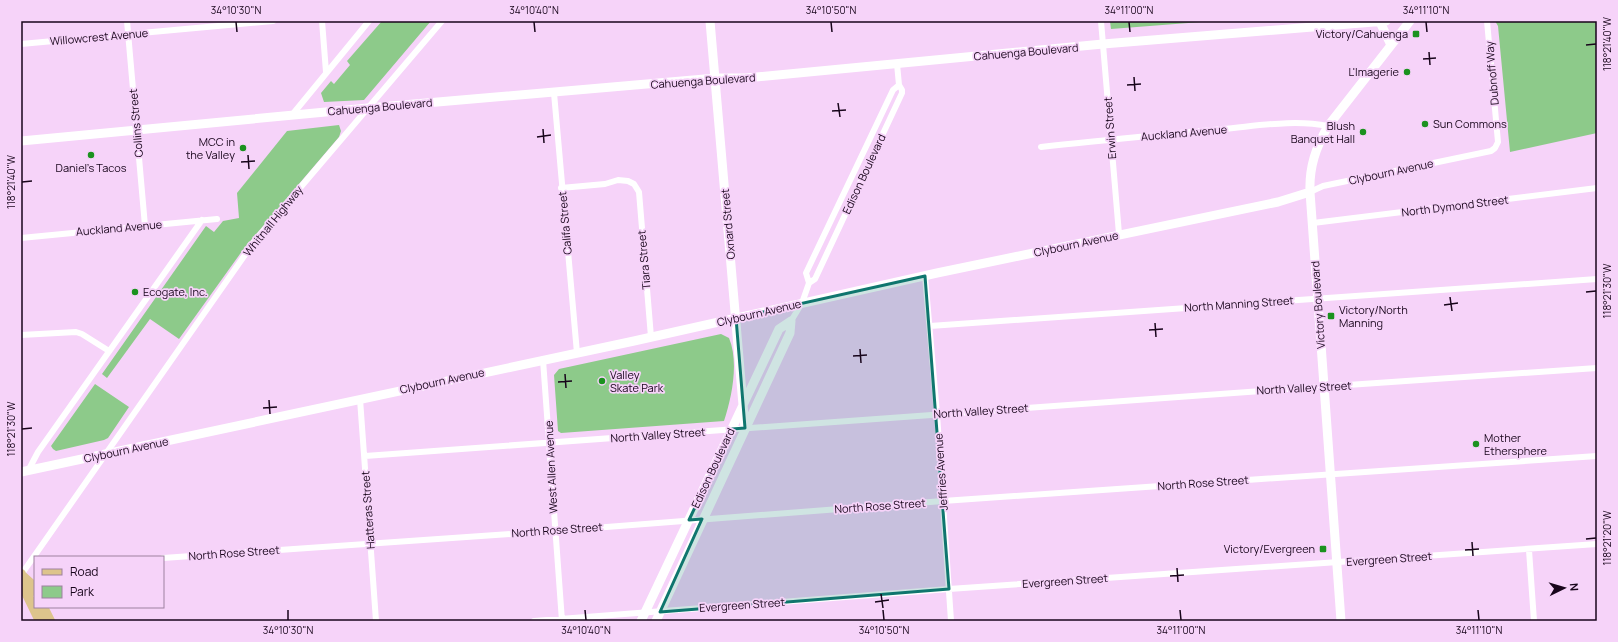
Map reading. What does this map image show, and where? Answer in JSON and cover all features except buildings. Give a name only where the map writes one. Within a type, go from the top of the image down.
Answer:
[{"type":"main road","name":"Oxnard Street","points":[[710,21],[745,428]]},
{"type":"main road","name":"Cahuenga Boulevard","points":[[21,141],[368,108],[716,78],[746,78],[1103,44],[1386,21]]},
{"type":"main road","name":"Victory Boulevard","points":[[1341,621],[1310,192],[1310,170],[1314,154],[1328,126],[1410,21]]},
{"type":"main road","points":[[1380,22],[1391,45]]},
{"type":"main road","name":"Clybourn Avenue","points":[[24,471],[651,337],[1119,234],[1278,202],[1310,192]]},
{"type":"main road","name":"Edison Boulevard","points":[[643,617],[779,329],[791,321]]},
{"type":"main road","name":"Edison Boulevard","points":[[656,621],[702,519],[790,333],[791,321]]},
{"type":"main road","points":[[21,575],[31,586],[34,598]]},
{"type":"main road","points":[[37,608],[40,621]]},
{"type":"main road","points":[[44,608],[50,621]]},
{"type":"street","name":"Collins Street","points":[[127,21],[145,226]]},
{"type":"street","name":"Willowcrest Avenue","points":[[21,44],[273,21]]},
{"type":"street","points":[[322,21],[326,72]]},
{"type":"street","points":[[292,115],[369,21]]},
{"type":"street","name":"Whitnall Highway","points":[[36,556],[254,242],[442,21]]},
{"type":"street","name":"Erwin Street","points":[[1101,21],[1119,234]]},
{"type":"street","name":"Dubnoff Way","points":[[1487,21],[1498,142],[1495,148]]},
{"type":"street","name":"Edison Boulevard","points":[[809,283],[815,279],[902,93],[899,85],[897,64]]},
{"type":"street","name":"Edison Boulevard","points":[[791,321],[802,303],[809,283],[806,273],[893,90],[899,85]]},
{"type":"street","name":"Califa Street","points":[[554,93],[561,188],[577,353]]},
{"type":"street","name":"Auckland Avenue","points":[[1041,147],[1110,139],[1275,124],[1313,123],[1328,126]]},
{"type":"street","name":"Clybourn Avenue","points":[[1310,192],[1323,186],[1491,151],[1495,148]]},
{"type":"street","name":"Tiara Street","points":[[561,188],[605,184],[618,180],[628,181],[634,184],[639,192],[651,337]]},
{"type":"street","name":"North Dymond Street","points":[[1313,223],[1597,188]]},
{"type":"street","name":"Auckland Avenue","points":[[21,238],[217,219]]},
{"type":"street","points":[[24,471],[202,220]]},
{"type":"street","name":"Jeffries Avenue","points":[[925,276],[937,414],[951,621]]},
{"type":"street","name":"North Manning Street","points":[[930,326],[1318,298],[1597,280]]},
{"type":"street","points":[[21,335],[76,332],[82,334],[109,351]]},
{"type":"street","name":"West Allen Avenue","points":[[543,360],[562,620]]},
{"type":"street","name":"North Valley Street","points":[[365,456],[1597,368]]},
{"type":"street","name":"Hatteras Street","points":[[360,399],[376,621]]},
{"type":"street","name":"North Rose Street","points":[[164,558],[555,531],[943,501],[1330,476],[1597,456]]},
{"type":"street","name":"Evergreen Street","points":[[534,621],[643,617],[660,612],[949,589],[1529,550],[1597,544]]},
{"type":"street","points":[[1529,550],[1534,621]]},
{"type":"street","name":"Whitnall Highway","points":[[21,575],[34,559]]},
{"type":"highlighted area","points":[[925,276],[949,589],[660,612],[702,519],[689,520],[732,429],[745,428],[736,318]]},
{"type":"green space","points":[[382,21],[431,21],[364,100],[324,102],[321,93],[331,81],[334,84],[350,65],[347,61]]},
{"type":"green space","points":[[1110,21],[1214,21],[1111,29]]},
{"type":"green space","points":[[1495,21],[1597,21],[1597,133],[1510,152],[1498,26]]},
{"type":"green space","points":[[339,125],[341,131],[339,137],[245,247],[179,339],[150,319],[107,378],[102,374],[206,226],[214,232],[223,221],[239,218],[237,193],[287,131]]},
{"type":"green space","points":[[721,334],[729,338],[734,358],[732,391],[724,421],[561,433],[558,431],[554,375],[559,369]]},
{"type":"green space","points":[[95,384],[129,407],[108,438],[56,451],[51,446]]},
{"type":"place","name":"Victory/Cahuenga","points":[[1416,34]]},
{"type":"place","name":"L'Imagerie","points":[[1407,72]]},
{"type":"place","name":"Sun Commons","points":[[1425,124]]},
{"type":"place","name":"Blush Banquet Hall","points":[[1363,132]]},
{"type":"place","name":"MCC in the Valley","points":[[243,148]]},
{"type":"place","name":"Daniel's Tacos","points":[[91,155]]},
{"type":"place","name":"Ecogate, Inc.","points":[[135,292]]},
{"type":"place","name":"Victory/North Manning","points":[[1331,316]]},
{"type":"place","name":"Valley Skate Park","points":[[602,381]]},
{"type":"place","name":"Mother Ethersphere","points":[[1476,444]]},
{"type":"place","name":"Victory/Evergreen","points":[[1323,549]]}]
